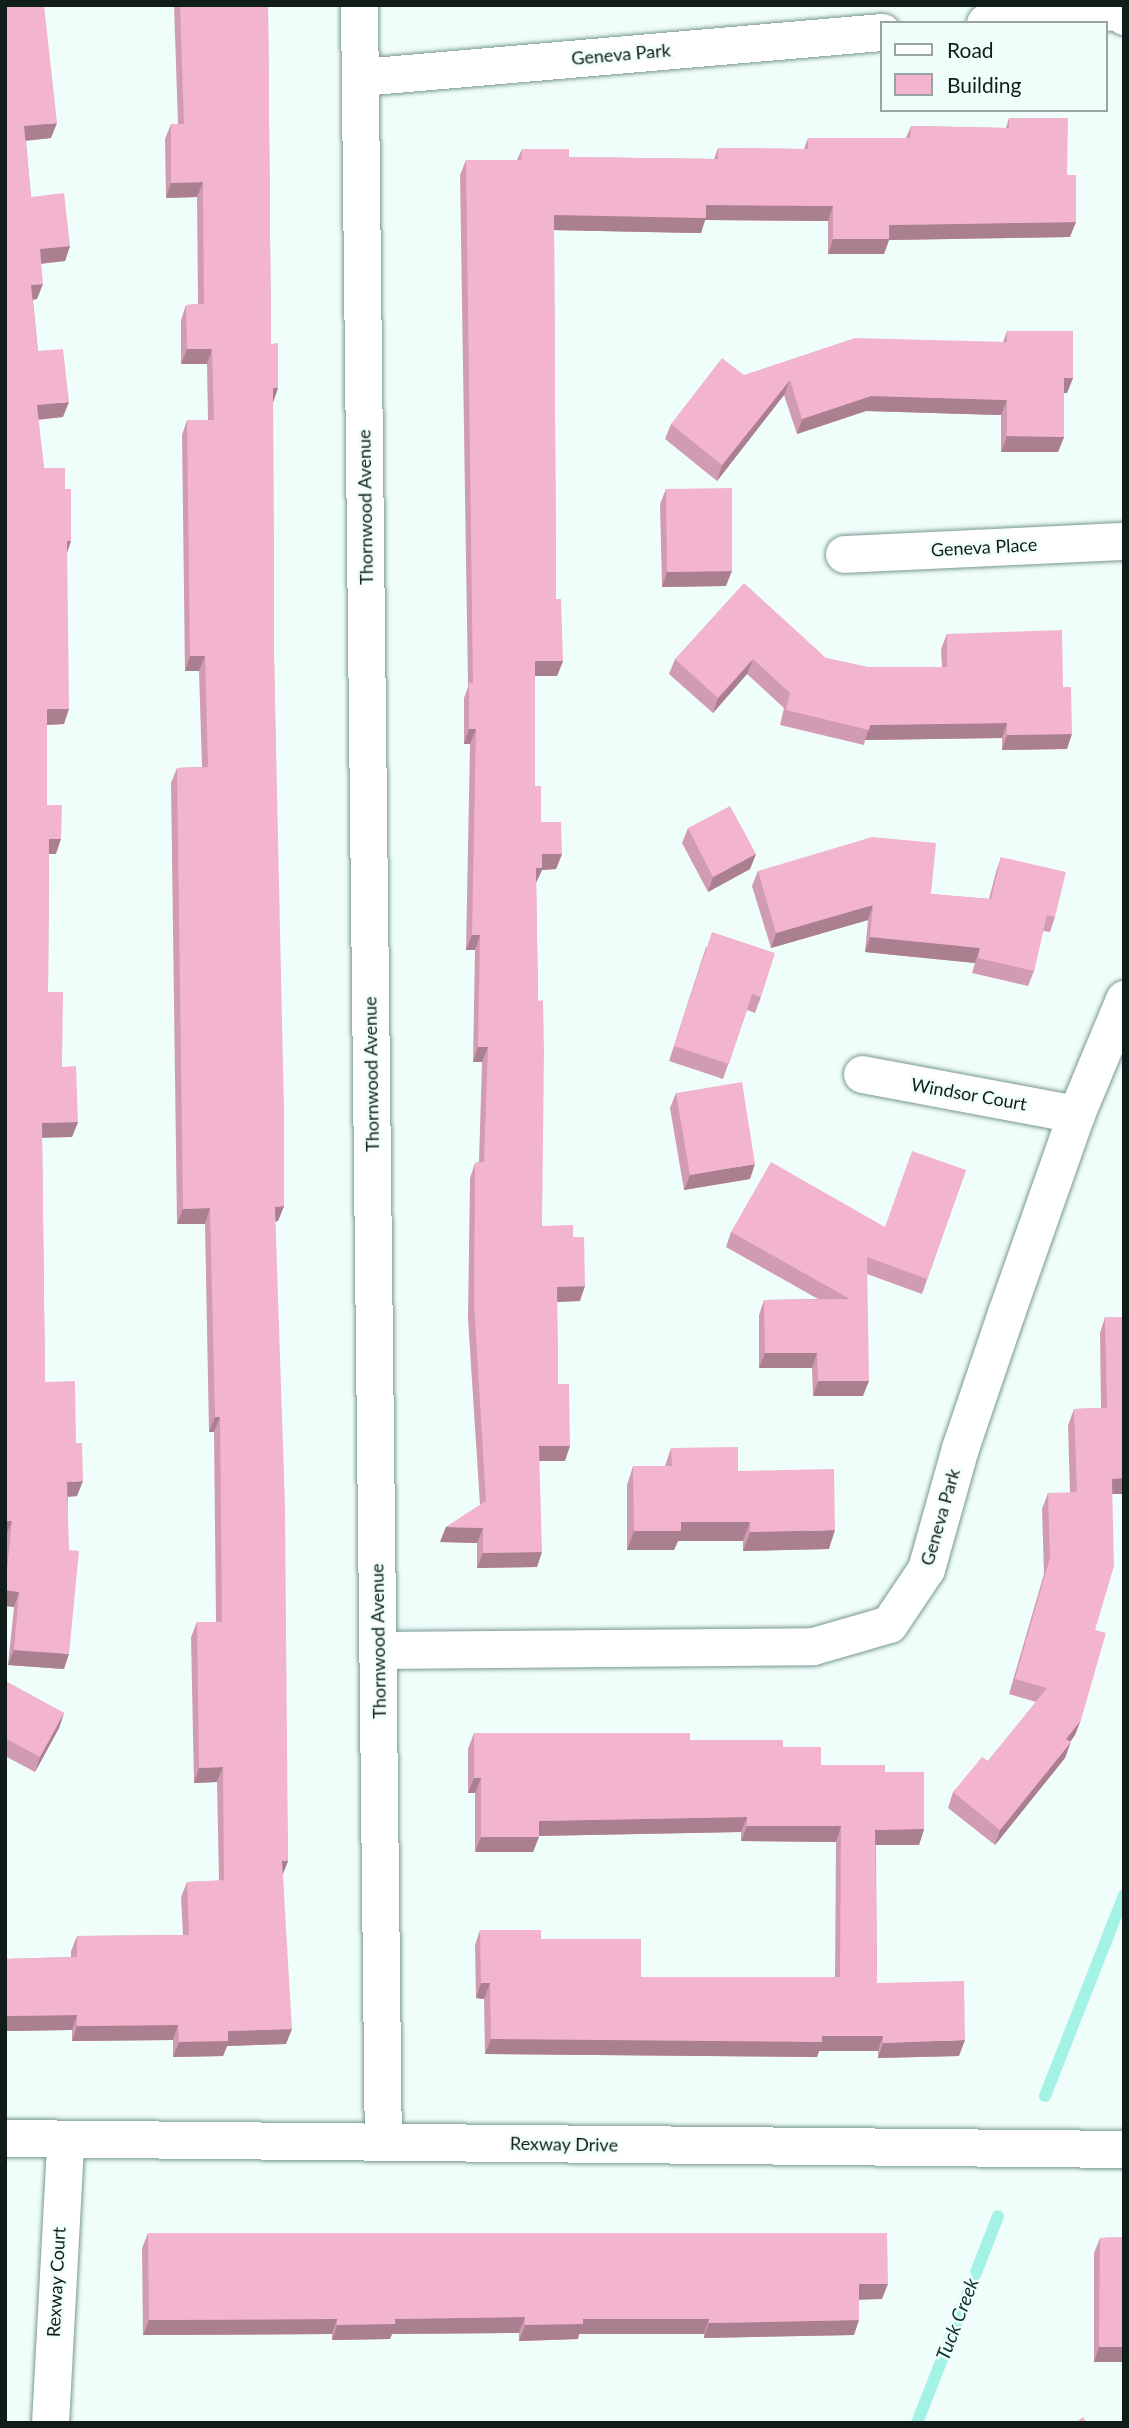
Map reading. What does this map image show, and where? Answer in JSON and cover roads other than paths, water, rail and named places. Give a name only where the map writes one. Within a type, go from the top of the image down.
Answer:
[{"type":"street","name":"Thornwood Avenue","points":[[359,5],[383,2142]]},
{"type":"street","points":[[1007,21],[1118,11],[1124,16]]},
{"type":"street","name":"Geneva Park","points":[[361,77],[880,32]]},
{"type":"street","name":"Geneva Place","points":[[844,554],[1124,541]]},
{"type":"street","name":"Geneva Park","points":[[378,1650],[813,1646],[889,1624],[926,1569],[960,1448],[1076,1114],[1124,999]]},
{"type":"street","name":"Windsor Court","points":[[862,1074],[1076,1114]]},
{"type":"street","name":"Rexway Drive","points":[[5,2138],[65,2142],[383,2142],[1124,2149]]},
{"type":"street","name":"Rexway Court","points":[[50,2423],[65,2142]]},
{"type":"waterway","name":"Tuck Creek","points":[[1045,2096],[1124,1895]]},
{"type":"waterway","name":"Tuck Creek","points":[[917,2423],[998,2216]]}]
